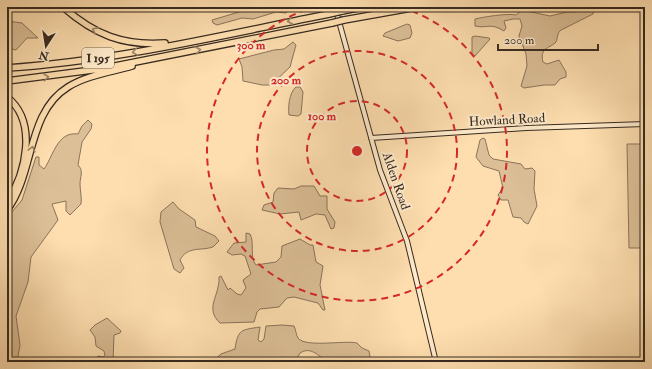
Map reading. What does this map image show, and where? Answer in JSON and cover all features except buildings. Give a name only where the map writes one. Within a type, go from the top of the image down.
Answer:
[{"type":"highway","points":[[63,7],[88,27],[116,39],[148,44],[187,42]]},
{"type":"highway","name":"I 195","points":[[7,68],[109,56],[362,7]]},
{"type":"highway","name":"I 195","points":[[7,81],[76,73],[417,7]]},
{"type":"highway","points":[[7,210],[22,184],[42,117],[56,96],[69,87],[84,80],[159,57]]},
{"type":"highway","points":[[7,97],[15,105],[20,114],[26,143],[21,172],[7,202]]},
{"type":"main road","name":"Alden Road","points":[[335,7],[384,181],[407,241],[436,362]]},
{"type":"main road","name":"Howland Road","points":[[371,138],[518,129],[645,124]]},
{"type":"shaded area","points":[[240,7],[292,7],[286,13],[276,12],[253,19],[242,18],[217,25],[213,23],[212,20],[239,12]]},
{"type":"shaded area","points":[[522,10],[550,16],[567,12],[594,11],[593,14],[561,30],[558,34],[556,42],[544,51],[542,57],[543,62],[547,64],[559,60],[566,72],[566,77],[560,79],[555,85],[524,88],[521,86],[527,66],[526,54],[519,36],[522,26],[520,19],[504,21],[506,28],[504,31],[492,26],[475,26],[475,19],[489,16],[516,15]]},
{"type":"shaded area","points":[[7,21],[22,23],[38,38],[27,38],[16,50],[7,48]]},
{"type":"shaded area","points":[[407,24],[410,25],[412,33],[410,38],[398,41],[383,36],[385,33]]},
{"type":"shaded area","points":[[475,36],[490,39],[475,56],[472,54],[472,37]]},
{"type":"shaded area","points":[[293,42],[296,45],[290,67],[271,85],[262,85],[243,81],[242,67],[239,59],[284,49]]},
{"type":"shaded area","points":[[296,87],[300,87],[303,92],[301,114],[298,116],[289,115],[290,96]]},
{"type":"shaded area","points":[[88,120],[92,124],[91,129],[82,142],[78,165],[81,172],[81,204],[70,215],[66,211],[66,201],[52,204],[58,220],[31,257],[28,282],[16,316],[20,345],[17,362],[7,362],[7,251],[10,245],[9,224],[7,218],[22,200],[36,157],[39,157],[39,165],[44,169],[60,141],[71,134],[78,134],[82,126]]},
{"type":"shaded area","points":[[483,138],[485,139],[489,155],[493,159],[521,164],[525,169],[532,168],[535,171],[534,189],[537,206],[528,224],[521,218],[513,217],[508,200],[501,200],[498,195],[503,188],[499,171],[483,166],[476,157],[480,140]]},
{"type":"shaded area","points":[[627,144],[645,144],[645,248],[629,248]]},
{"type":"shaded area","points":[[301,186],[314,186],[320,196],[327,196],[327,209],[335,222],[334,228],[331,229],[325,215],[316,214],[301,220],[299,212],[280,214],[262,210],[264,205],[273,202],[274,193],[278,188],[294,189]]},
{"type":"shaded area","points":[[173,202],[179,209],[195,220],[196,227],[215,236],[219,241],[213,247],[186,253],[180,260],[184,268],[180,273],[174,269],[160,222],[161,212]]},
{"type":"shaded area","points":[[246,233],[250,234],[253,258],[256,265],[276,262],[281,257],[282,246],[300,239],[310,245],[313,245],[316,262],[323,266],[320,285],[325,310],[323,310],[318,303],[294,297],[287,298],[279,307],[260,309],[257,312],[254,322],[220,323],[213,312],[219,277],[221,276],[228,290],[230,288],[237,294],[241,295],[246,288],[243,280],[251,274],[245,256],[241,254],[232,255],[227,252],[234,243],[246,242]]},
{"type":"shaded area","points":[[107,318],[121,331],[120,333],[114,335],[113,362],[102,362],[97,358],[98,356],[103,357],[105,355],[104,351],[96,346],[95,337],[90,330],[95,325]]},
{"type":"shaded area","points":[[266,326],[294,326],[298,338],[308,343],[357,343],[362,348],[369,351],[371,362],[331,362],[314,352],[304,351],[300,353],[295,362],[212,362],[221,354],[235,349],[239,334],[245,330],[260,327],[258,340],[261,342],[264,339]]}]
